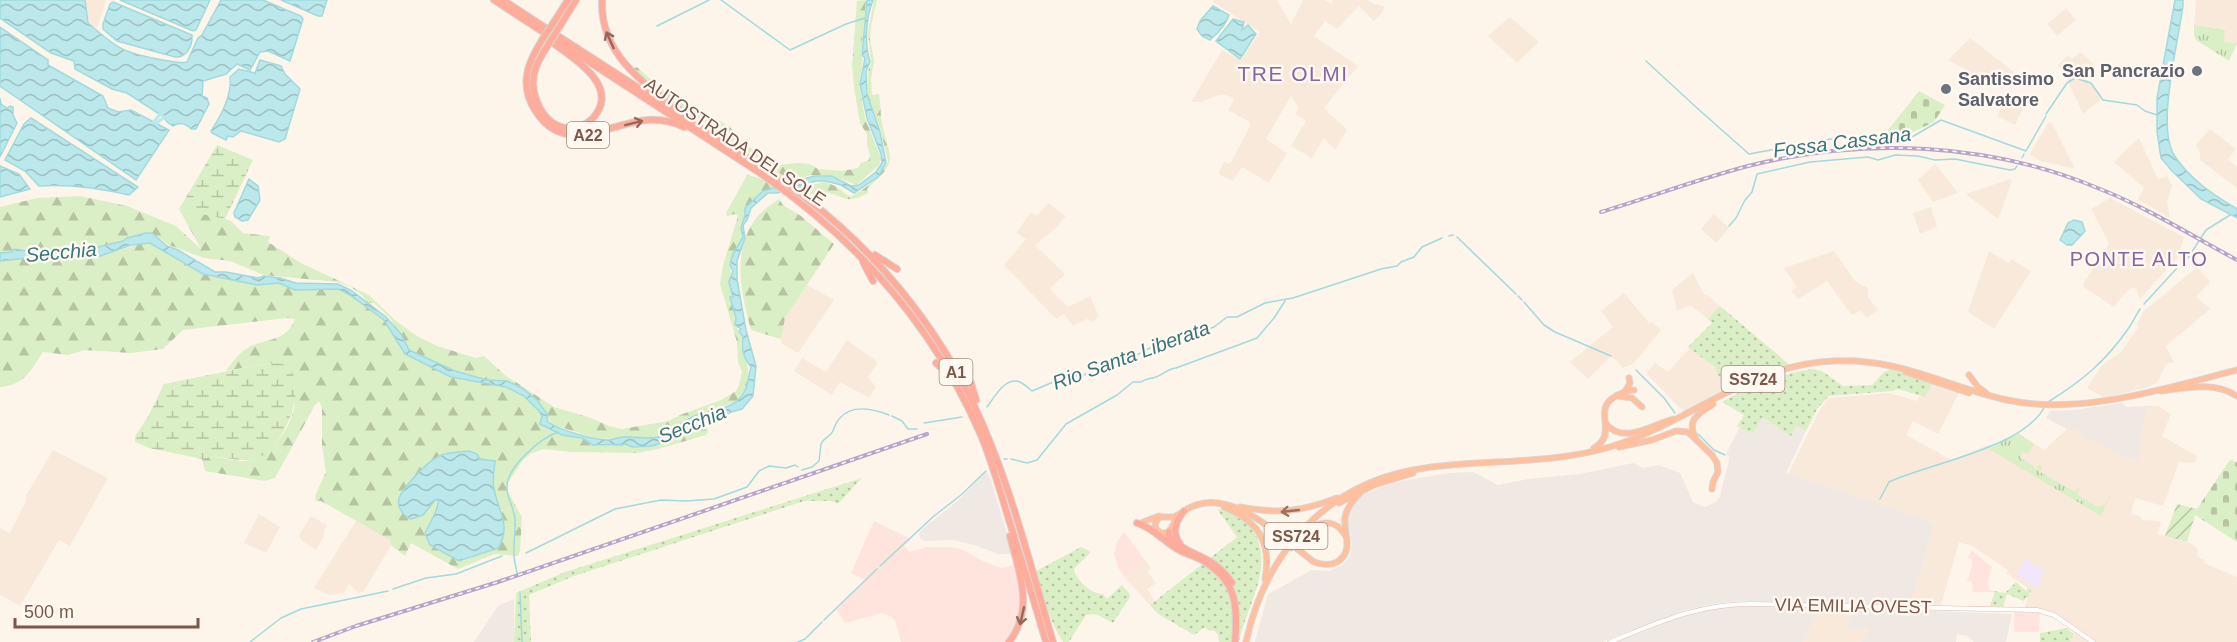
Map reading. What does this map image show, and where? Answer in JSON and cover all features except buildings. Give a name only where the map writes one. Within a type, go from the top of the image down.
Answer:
[{"type":"highway","name":"A1","points":[[493,0],[573,57],[593,75],[600,89],[600,104],[593,118],[581,126],[570,128],[557,125],[545,116],[533,89],[534,76],[545,43],[557,24],[576,0]]},
{"type":"highway","name":"AUTOSTRADA DEL SOLE","points":[[493,0],[717,145],[763,171]]},
{"type":"highway","name":"AUTOSTRADA DEL SOLE","points":[[502,0],[730,147],[837,224],[879,265],[924,321],[958,374],[991,443],[1002,472],[1053,642]]},
{"type":"highway","points":[[557,24],[568,0]]},
{"type":"highway","name":"A1","points":[[603,0],[603,18],[607,34],[624,64],[646,85],[730,147]]},
{"type":"highway","name":"A22","points":[[545,43],[531,61],[526,87],[539,116],[552,127],[566,133],[585,135],[633,122],[659,120],[681,126],[717,145]]},
{"type":"highway","name":"AUTOSTRADA DEL SOLE","points":[[802,198],[862,257],[900,300],[938,352],[963,396],[986,449],[1046,642]]},
{"type":"highway","points":[[828,224],[836,237],[865,265],[873,281]]},
{"type":"highway","points":[[837,224],[852,234],[882,261],[897,269]]},
{"type":"highway","name":"SS724","points":[[1248,642],[1254,612],[1263,588],[1296,536],[1344,495],[1385,477],[1421,468],[1534,460],[1580,454],[1613,446],[1642,436],[1757,377],[1816,362],[1877,363],[1902,367],[1994,397],[2039,407]]},
{"type":"highway","points":[[936,363],[963,396]]},
{"type":"highway","name":"SS724","points":[[1248,642],[1263,596],[1272,577],[1308,528],[1336,505],[1364,490],[1399,477],[1421,472],[1555,461],[1619,447],[1660,431],[1742,388],[1771,376],[1802,368],[1837,364],[1877,366],[1901,371],[2007,404],[2039,407],[2097,406],[2237,372]]},
{"type":"highway","name":"SS724","points":[[2050,407],[2096,403],[2237,372]]},
{"type":"highway","points":[[1958,385],[1968,383],[1969,375],[1982,391],[1994,397]]},
{"type":"highway","points":[[1626,394],[1629,378]]},
{"type":"highway","points":[[971,383],[991,443]]},
{"type":"highway","points":[[2159,392],[2215,387],[2228,390],[2237,396]]},
{"type":"highway","points":[[1580,454],[1601,443],[1606,434],[1604,412],[1606,405],[1617,396],[1626,394],[1642,407]]},
{"type":"highway","points":[[1712,489],[1718,472],[1717,463],[1696,438],[1692,428],[1693,419],[1713,404]]},
{"type":"highway","points":[[1606,424],[1615,432],[1627,434],[1681,417]]},
{"type":"highway","points":[[1619,447],[1652,440],[1676,431],[1686,432],[1696,438]]},
{"type":"highway","points":[[1706,484],[1713,482]]},
{"type":"highway","points":[[1234,507],[1242,509],[1269,527],[1314,562],[1325,565],[1338,562],[1347,551],[1346,513],[1364,490]]},
{"type":"highway","points":[[1140,523],[1162,515],[1173,515],[1199,505],[1217,504],[1270,512],[1289,512],[1309,508],[1344,495]]},
{"type":"highway","points":[[1002,497],[1024,599],[1021,622],[1009,642]]},
{"type":"highway","points":[[1217,504],[1249,520],[1263,541],[1267,566],[1263,588]]},
{"type":"highway","points":[[1169,542],[1166,533],[1171,520],[1184,511]]},
{"type":"highway","points":[[1184,511],[1177,521],[1175,532],[1178,541],[1185,548]]},
{"type":"highway","points":[[1171,520],[1161,516],[1155,522],[1156,529],[1166,533],[1176,543],[1211,560],[1231,581],[1240,608],[1237,642]]},
{"type":"highway","points":[[1308,528],[1331,522],[1339,526],[1348,542]]},
{"type":"highway","points":[[1140,523],[1179,550],[1217,570],[1227,582],[1238,618],[1237,642]]},
{"type":"highway","points":[[1037,589],[1058,642]]},
{"type":"main road","name":"VIA EMILIA OVEST","points":[[1610,642],[1686,612],[1709,606],[1741,604],[2041,610],[2062,620],[2093,642]]},
{"type":"shaded area","points":[[85,0],[106,0],[98,26],[94,28],[87,21]]},
{"type":"shaded area","points":[[1214,0],[1277,0],[1291,24],[1303,0],[1324,0],[1331,4],[1333,0],[1368,0],[1384,6],[1383,12],[1374,21],[1359,6],[1337,29],[1325,21],[1314,36],[1358,66],[1324,108],[1347,130],[1335,150],[1324,138],[1312,158],[1291,146],[1306,121],[1295,114],[1299,108],[1291,96],[1266,139],[1287,153],[1269,183],[1242,167],[1233,181],[1218,174],[1224,162],[1230,164],[1250,122],[1228,110],[1234,99],[1226,95],[1219,95],[1201,102],[1191,102],[1222,50],[1241,60],[1260,32],[1213,2]]},
{"type":"shaded area","points":[[2196,0],[2237,0],[2237,43],[2223,42],[2225,28],[2194,25]]},
{"type":"shaded area","points":[[2066,8],[2076,20],[2057,36],[2047,24]]},
{"type":"shaded area","points":[[1510,17],[1539,42],[1517,63],[1488,36]]},
{"type":"shaded area","points":[[1970,38],[2014,72],[2002,89],[1948,60]]},
{"type":"shaded area","points":[[2081,52],[2095,66],[2085,77],[2101,95],[2100,100],[2083,114],[2066,72],[2058,66],[2068,55],[2072,59]]},
{"type":"shaded area","points":[[2007,96],[2025,105],[2015,125],[1997,116]]},
{"type":"shaded area","points":[[2049,122],[2052,123],[2075,169],[2041,161],[2030,155]]},
{"type":"shaded area","points":[[2210,129],[2236,149],[2228,159],[2237,167],[2237,188],[2200,160],[2200,153],[2196,145]]},
{"type":"shaded area","points":[[2139,138],[2158,179],[2167,176],[2172,186],[2167,201],[2170,218],[2138,199],[2144,188],[2114,162]]},
{"type":"shaded area","points":[[1935,164],[1958,193],[1933,202],[1918,180]]},
{"type":"shaded area","points":[[2010,179],[2012,181],[1998,219],[1966,194]]},
{"type":"shaded area","points":[[2110,198],[2184,237],[2178,257],[2140,299],[2136,288],[2131,288],[2114,307],[2082,286],[2109,243],[2091,209]]},
{"type":"shaded area","points":[[1048,203],[1066,216],[1057,227],[1035,245],[1065,274],[1050,289],[1068,307],[1090,296],[1099,316],[1092,322],[1087,319],[1073,326],[1064,314],[1056,319],[1004,265],[1026,239],[1016,233],[1031,212],[1037,216]]},
{"type":"shaded area","points":[[1931,207],[1937,227],[1920,234],[1913,213]]},
{"type":"shaded area","points":[[1714,214],[1729,228],[1716,243],[1701,229]]},
{"type":"shaded area","points":[[1834,251],[1855,281],[1868,288],[1868,297],[1878,310],[1867,318],[1860,310],[1852,315],[1827,281],[1798,299],[1792,291],[1797,287],[1784,268]]},
{"type":"shaded area","points":[[1989,251],[2009,263],[2011,259],[2031,271],[1994,329],[1968,312]]},
{"type":"shaded area","points":[[2197,267],[2210,282],[2196,297],[2210,309],[2166,346],[2174,362],[2166,364],[2157,383],[2105,398],[2087,388],[2102,365],[2121,352],[2139,326],[2137,325],[2143,312]]},
{"type":"shaded area","points":[[1693,273],[1704,294],[1720,306],[1708,319],[1690,305],[1677,311],[1672,290]]},
{"type":"shaded area","points":[[807,285],[834,300],[798,353],[782,344],[781,339],[785,318]]},
{"type":"shaded area","points":[[1624,293],[1649,323],[1652,322],[1661,330],[1633,364],[1623,368],[1610,357],[1588,379],[1570,362],[1613,327],[1601,311]]},
{"type":"shaded area","points":[[847,340],[878,362],[868,377],[876,387],[869,398],[840,382],[832,395],[794,371],[802,358],[826,372]]},
{"type":"shaded area","points":[[1690,348],[1715,367],[1725,390],[1684,412],[1646,373],[1655,363],[1668,372]]},
{"type":"shaded area","points":[[1933,382],[1960,391],[1938,434],[1913,421],[1906,435],[1952,460],[1988,445],[1994,448],[2018,433],[2044,450],[2067,429],[2074,430],[2120,455],[2137,461],[2142,426],[2148,406],[2158,406],[2171,414],[2162,436],[2197,456],[2195,463],[2179,462],[2163,506],[2135,498],[2131,514],[2140,516],[2142,520],[2159,521],[2161,523],[2157,534],[2192,544],[2197,548],[2198,557],[2205,560],[2204,563],[2237,577],[2237,642],[2070,642],[2077,628],[2045,609],[2026,608],[2031,590],[2006,573],[2008,570],[1972,546],[1959,542],[1941,605],[1910,605],[1934,525],[1920,518],[1788,474],[1819,411],[1829,398],[1889,393],[1917,401],[1920,395],[1925,397]]},
{"type":"shaded area","points":[[2122,403],[2126,407],[2148,406],[2142,426],[2138,461],[2120,455],[2046,418],[2050,411]]},
{"type":"shaded area","points":[[1762,417],[1791,436],[1796,426],[1806,431],[1786,473],[1920,518],[1934,525],[1910,605],[1744,601],[1717,603],[1685,610],[1602,642],[1255,642],[1268,594],[1312,570],[1329,571],[1343,565],[1351,553],[1352,542],[1347,520],[1351,507],[1361,496],[1373,490],[1396,482],[1449,473],[1473,472],[1498,485],[1528,479],[1580,474],[1633,463],[1643,468],[1659,465],[1680,473],[1693,502],[1705,507],[1716,502],[1720,496],[1729,457],[1726,454],[1740,427],[1753,434]]},
{"type":"shaded area","points":[[53,450],[108,478],[70,546],[59,540],[20,606],[0,595],[0,528],[10,533],[26,501],[26,496]]},
{"type":"shaded area","points":[[986,472],[990,477],[1013,554],[998,554],[953,540],[924,541],[920,538],[919,532],[961,498]]},
{"type":"shaded area","points":[[259,514],[280,527],[266,553],[244,543]]},
{"type":"shaded area","points":[[311,516],[327,525],[316,550],[301,540],[299,535]]},
{"type":"shaded area","points":[[356,521],[391,540],[391,545],[364,591],[359,593],[349,584],[344,593],[329,595],[314,588]]},
{"type":"shaded area","points":[[874,521],[911,539],[904,546],[910,552],[926,547],[951,547],[961,549],[1001,568],[1015,565],[1021,590],[1020,615],[1012,634],[1005,642],[901,642],[895,621],[892,617],[882,613],[845,623],[836,610],[866,580],[851,573]]},
{"type":"shaded area","points":[[1124,532],[1145,560],[1125,578],[1114,554],[1117,542]]},
{"type":"shaded area","points":[[1971,550],[1992,567],[1987,585],[1989,585],[1989,590],[1994,592],[1972,592],[1971,583],[1973,582],[1967,581],[1972,567],[1972,559],[1968,558]]},
{"type":"shaded area","points":[[2025,559],[2044,570],[2038,589],[2017,575]]},
{"type":"shaded area","points":[[1145,560],[1151,568],[1147,571],[1156,583],[1147,589],[1155,601],[1150,605],[1125,578]]},
{"type":"shaded area","points":[[514,599],[514,642],[474,642],[498,606]]},
{"type":"shaded area","points":[[1728,606],[1821,608],[1802,642],[1616,642],[1692,613]]},
{"type":"shaded area","points":[[1821,608],[1857,608],[1869,628],[1861,642],[1802,642]]},
{"type":"shaded area","points":[[1857,608],[2012,614],[2006,642],[1974,642],[1967,636],[1957,634],[1956,642],[1861,642],[1869,628],[1846,627]]},
{"type":"shaded area","points":[[2014,612],[2040,613],[2039,632],[2014,632]]},
{"type":"green space","points":[[866,0],[861,55],[863,58],[859,84],[865,118],[881,158],[879,165],[857,185],[830,175],[811,175],[791,181],[660,92],[632,69],[637,67],[660,88],[675,94],[730,127],[743,143],[777,165],[810,164],[818,169],[842,171],[858,168],[861,163],[869,160],[870,155],[867,134],[860,123],[852,65],[857,1]]},
{"type":"green space","points":[[874,0],[877,0],[870,39],[874,61],[871,79],[872,95],[879,94],[882,123],[890,159],[888,165],[867,189],[868,193],[860,197],[849,199],[824,192],[809,195],[799,187],[826,182],[850,197],[872,182],[888,162],[881,131],[868,96],[868,71],[871,63],[868,32]]},
{"type":"green space","points":[[2194,25],[2225,29],[2224,42],[2237,43],[2229,61],[2196,40]]},
{"type":"green space","points":[[1919,91],[1945,105],[1934,122],[1907,135],[1884,135]]},
{"type":"green space","points":[[217,145],[253,160],[225,219],[179,209]]},
{"type":"green space","points":[[747,175],[760,178],[775,188],[763,191],[745,208],[741,228],[742,238],[731,264],[729,282],[733,297],[731,298],[742,337],[741,345],[749,379],[745,391],[735,402],[713,412],[689,417],[677,428],[655,438],[598,439],[551,424],[537,400],[507,381],[487,380],[455,371],[409,350],[390,318],[374,303],[368,303],[351,287],[337,282],[264,275],[230,261],[204,258],[169,245],[152,233],[81,251],[42,248],[0,253],[0,207],[37,198],[80,196],[127,206],[176,226],[201,249],[179,209],[225,219],[231,221],[243,233],[270,236],[268,242],[301,263],[369,295],[396,321],[417,336],[437,346],[476,358],[484,356],[505,375],[554,407],[622,429],[668,421],[721,400],[736,391],[739,385],[742,372],[738,362],[737,342],[720,284],[723,265],[738,216],[735,214],[727,216],[726,213]]},
{"type":"green space","points":[[779,199],[783,205],[801,216],[834,244],[785,318],[781,339],[751,330],[740,272],[744,243],[749,230],[759,214]]},
{"type":"green space","points":[[150,243],[203,274],[257,285],[279,283],[295,290],[338,289],[384,320],[405,354],[451,377],[506,387],[524,396],[539,411],[542,416],[541,424],[562,435],[582,438],[593,445],[651,446],[677,438],[699,425],[719,420],[707,426],[706,435],[637,453],[543,449],[530,454],[523,460],[507,484],[507,490],[522,517],[518,556],[494,554],[458,569],[411,543],[405,556],[391,545],[390,540],[321,501],[316,501],[315,496],[326,472],[322,446],[322,408],[319,401],[275,478],[265,481],[205,471],[202,459],[216,457],[239,461],[258,458],[280,439],[294,408],[294,380],[269,363],[226,371],[245,349],[281,336],[287,332],[295,319],[183,330],[163,349],[131,353],[85,350],[68,355],[43,352],[26,376],[8,386],[0,387],[0,261],[47,256],[67,260],[100,256]],"holes":[[[469,451],[480,459],[491,461],[494,493],[502,512],[498,548],[463,561],[427,526],[436,511],[439,500],[435,500],[423,515],[407,518],[400,507],[400,495],[438,456]]]},
{"type":"green space","points":[[1720,306],[1790,365],[1755,376],[1725,390],[1715,367],[1688,347],[1712,323],[1708,319]]},
{"type":"green space","points":[[269,363],[283,364],[292,372],[295,397],[292,412],[279,439],[262,456],[246,460],[215,457],[202,459],[149,448],[135,442],[135,436],[149,415],[164,384]]},
{"type":"green space","points":[[1813,369],[1822,371],[1843,386],[1872,385],[1890,369],[1933,382],[1925,397],[1898,389],[1829,396],[1817,409],[1806,431],[1796,426],[1791,436],[1762,417],[1753,434],[1737,426],[1744,415],[1722,402],[1766,381]]},
{"type":"green space","points":[[2018,433],[2034,444],[2028,454],[2023,452],[2020,458],[2034,466],[2034,469],[2036,470],[2039,465],[2042,466],[2040,472],[2075,492],[2078,488],[2080,489],[2077,495],[2098,507],[2105,504],[2112,491],[2101,516],[1989,449]]},
{"type":"green space","points":[[2229,461],[2237,463],[2237,542],[2195,515]]},
{"type":"green space","points":[[862,478],[838,504],[832,501],[804,501],[574,576],[529,595],[531,642],[514,642],[516,593],[565,572]]},
{"type":"green space","points":[[2177,504],[2197,509],[2187,542],[2165,536]]},
{"type":"green space","points":[[1217,509],[1244,520],[1255,534],[1260,547],[1262,561],[1257,588],[1239,642],[1219,642],[1214,630],[1209,631],[1205,627],[1194,635],[1158,614],[1150,605],[1237,537]]},
{"type":"green space","points":[[1081,547],[1091,552],[1074,569],[1081,582],[1094,592],[1103,594],[1107,599],[1122,585],[1130,597],[1113,623],[1096,614],[1086,615],[1069,642],[1063,642],[1050,616],[1036,571]]},
{"type":"green space","points":[[2016,582],[2026,591],[2028,588],[2031,590],[2028,598],[2026,597],[2024,601],[2007,594],[2003,607],[1990,606],[1995,591],[2005,593]]},
{"type":"green space","points":[[2067,628],[2074,635],[2070,642],[2040,642],[2040,633]]},
{"type":"water","points":[[0,0],[85,0],[88,23],[114,44],[139,55],[178,63],[187,62],[198,38],[202,35],[221,0],[263,0],[301,16],[303,19],[290,61],[268,51],[260,52],[250,70],[237,64],[226,74],[203,81],[202,96],[207,98],[209,104],[196,129],[191,129],[182,124],[173,126],[164,117],[127,93],[112,89],[75,69],[74,61],[51,53],[0,18]]},
{"type":"water","points":[[120,0],[210,0],[196,30],[193,31]]},
{"type":"water","points":[[281,0],[327,0],[322,16],[318,16]]},
{"type":"water","name":"Secchia","points":[[867,0],[873,0],[867,31],[870,62],[866,71],[867,94],[880,132],[886,163],[878,177],[854,193],[841,185],[816,181],[777,193],[768,193],[751,208],[743,225],[745,238],[737,261],[737,279],[746,330],[756,366],[753,396],[742,409],[731,412],[719,420],[699,425],[677,438],[651,446],[593,445],[582,438],[562,435],[540,424],[542,416],[524,396],[506,387],[451,377],[405,354],[384,320],[338,289],[295,290],[279,283],[257,285],[203,274],[150,243],[131,245],[100,256],[67,260],[47,256],[0,261],[0,253],[12,252],[14,249],[26,251],[42,248],[81,251],[152,233],[167,246],[215,272],[258,278],[264,276],[280,278],[296,283],[338,284],[352,291],[386,317],[401,334],[409,350],[455,371],[487,380],[507,381],[522,388],[537,400],[547,414],[548,422],[561,428],[604,440],[622,437],[660,437],[692,417],[734,403],[746,389],[751,367],[743,353],[743,337],[739,331],[741,329],[735,325],[736,318],[730,297],[733,297],[729,282],[733,271],[730,265],[733,254],[743,237],[741,228],[745,208],[763,191],[814,176],[832,176],[851,186],[859,185],[876,172],[882,163],[881,154],[867,118],[860,84],[865,58],[862,55]]},
{"type":"water","points":[[2175,0],[2183,0],[2183,5],[2170,82],[2167,124],[2169,141],[2174,155],[2187,172],[2211,192],[2237,209],[2237,218],[2201,199],[2161,158],[2157,132],[2157,98]]},
{"type":"water","points":[[113,2],[192,35],[188,50],[182,56],[175,57],[117,41],[103,29],[110,4]]},
{"type":"water","points":[[1213,6],[1229,15],[1221,29],[1210,40],[1202,36],[1197,29],[1200,21]]},
{"type":"water","points":[[1233,19],[1244,22],[1242,30],[1248,25],[1256,34],[1240,59],[1216,41]]},
{"type":"water","points":[[0,27],[48,60],[48,65],[103,96],[108,108],[118,112],[131,110],[169,130],[136,180],[0,86]]},
{"type":"water","points":[[260,60],[281,66],[285,74],[300,89],[285,139],[279,142],[241,131],[233,137],[228,136],[226,140],[212,133],[228,98],[230,77],[239,69],[255,73]]},
{"type":"water","points":[[0,98],[1,104],[7,108],[13,107],[13,115],[17,123],[0,157]]},
{"type":"water","points":[[31,118],[138,187],[129,195],[84,187],[39,186],[25,171],[5,160],[24,124]]},
{"type":"water","points":[[0,166],[19,174],[30,189],[0,197]]},
{"type":"water","points":[[249,179],[258,186],[260,200],[248,220],[242,221],[235,217],[234,213]]},
{"type":"water","points":[[2074,220],[2082,222],[2085,231],[2072,245],[2067,245],[2060,240],[2068,223]]},
{"type":"water","points":[[469,451],[477,454],[480,459],[495,461],[493,486],[503,518],[504,533],[498,548],[459,561],[430,545],[425,533],[439,500],[435,500],[423,515],[411,519],[405,515],[398,503],[402,492],[432,460],[447,453]]},
{"type":"waterway","points":[[657,26],[709,0]]},
{"type":"waterway","points":[[721,0],[790,50],[846,24],[865,18]]},
{"type":"waterway","name":"Fossa Cassana","points":[[1646,61],[1749,154],[1837,138],[1912,137],[1941,120],[2026,151],[2046,116]]},
{"type":"waterway","name":"Fossa Cassana","points":[[2046,114],[2067,83],[2075,78],[2091,83],[2103,100],[2137,105],[2157,115]]},
{"type":"waterway","points":[[160,114],[164,117],[157,123],[154,122],[160,114]]},
{"type":"waterway","points":[[2022,158],[2024,154]]},
{"type":"waterway","points":[[1729,226],[1752,192],[1757,174],[1810,162],[1868,157],[1878,160],[1895,155],[1918,156],[1935,160],[1955,159],[2010,170],[2017,166]]},
{"type":"waterway","points":[[2188,258],[2206,230],[2230,215]]},
{"type":"waterway","points":[[1449,236],[1453,235]]},
{"type":"waterway","points":[[1457,237],[1516,294]]},
{"type":"waterway","name":"Rio Santa Liberata","points":[[987,407],[1000,389],[1010,382],[1020,382],[1032,391],[1065,377],[1084,375],[1101,365],[1127,360],[1150,348],[1182,340],[1214,327],[1227,317],[1237,317],[1265,303],[1293,298],[1381,269],[1397,266],[1414,257],[1422,247],[1442,238]]},
{"type":"waterway","points":[[2144,304],[2178,267]]},
{"type":"waterway","points":[[1518,296],[1522,300]]},
{"type":"waterway","points":[[1011,459],[1027,463],[1037,460],[1066,424],[1117,395],[1133,382],[1156,377],[1170,369],[1257,338],[1285,301]]},
{"type":"waterway","points":[[1524,302],[1544,325],[1555,332],[1611,356]]},
{"type":"waterway","points":[[2048,402],[2102,361],[2130,326],[2140,309]]},
{"type":"waterway","points":[[1636,370],[1664,398],[1675,413]]},
{"type":"waterway","points":[[1880,499],[1889,482],[1974,453],[2018,433],[2034,421],[2045,406]]},
{"type":"waterway","name":"Rio Santa Liberata","points":[[802,470],[812,467],[819,461],[822,442],[831,434],[837,421],[845,414],[863,409],[889,415]]},
{"type":"waterway","name":"Rio Santa Liberata","points":[[892,416],[902,421],[908,429],[917,429]]},
{"type":"waterway","name":"Rio Santa Liberata","points":[[924,423],[962,417]]},
{"type":"waterway","points":[[517,573],[514,560],[515,519],[507,492],[508,480],[512,471],[526,454],[543,440],[558,432]]},
{"type":"waterway","points":[[1698,434],[1714,450],[1725,455]]},
{"type":"waterway","name":"Rio Santa Liberata","points":[[526,553],[615,509],[661,500],[714,499],[747,487],[759,471],[769,466],[786,468],[795,465],[798,467]]},
{"type":"waterway","points":[[880,566],[986,471]]},
{"type":"waterway","name":"Rio Santa Liberata","points":[[393,589],[426,578],[456,574],[502,556]]},
{"type":"waterway","points":[[824,620],[877,569]]},
{"type":"waterway","name":"Rio Santa Liberata","points":[[250,642],[281,618],[301,609],[388,591]]},
{"type":"waterway","points":[[520,593],[522,642]]},
{"type":"waterway","points":[[798,642],[805,639],[822,622]]},
{"type":"railway","points":[[1601,212],[1730,171],[1792,157],[1881,148],[1926,149],[1970,153],[2058,173],[2135,205],[2237,260]]},
{"type":"railway","points":[[313,642],[356,626],[498,582],[927,434]]},
{"type":"place","name":"San Pancrazio","points":[[2197,71]]},
{"type":"place","name":"Santissimo Salvatore","points":[[1946,89]]},
{"type":"district","name":"TRE OLMI","points":[[1293,74]]},
{"type":"district","name":"PONTE ALTO","points":[[2139,259]]}]
